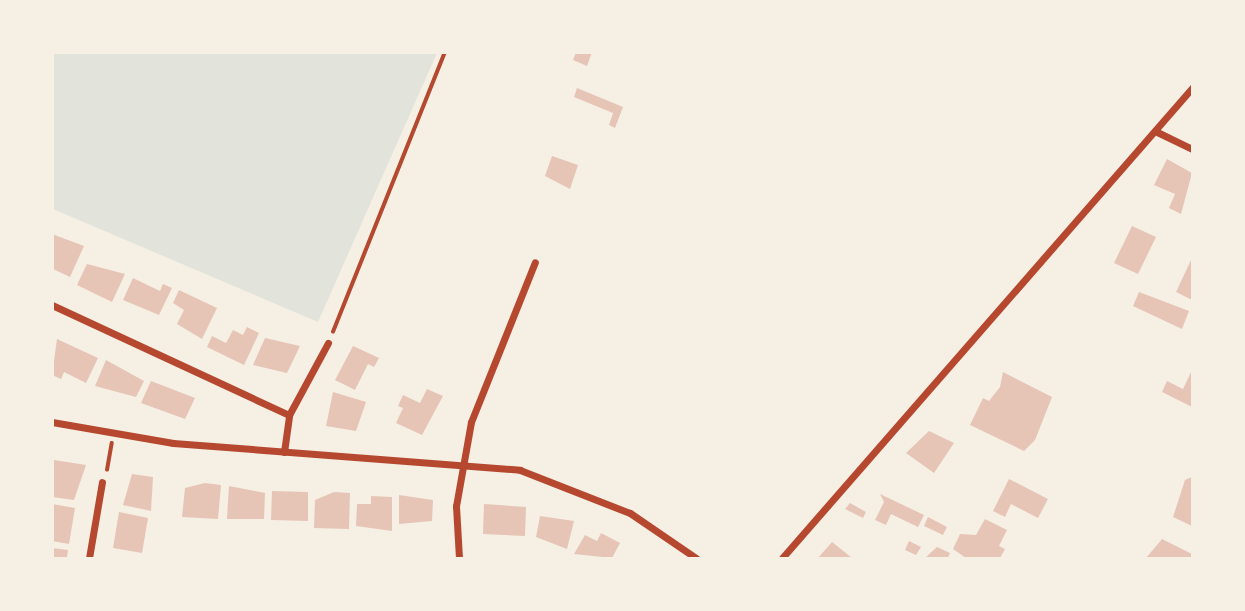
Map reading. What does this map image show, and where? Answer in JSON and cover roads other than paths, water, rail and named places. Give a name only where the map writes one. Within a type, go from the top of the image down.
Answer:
[{"type":"street","points":[[782,558],[1192,89]]},
{"type":"street","points":[[1154,131],[1192,149]]},
{"type":"street","points":[[459,558],[461,466],[471,422],[535,262]]},
{"type":"street","points":[[52,305],[289,415]]},
{"type":"street","points":[[284,452],[289,415],[328,343]]},
{"type":"street","points":[[52,422],[113,434],[284,452],[520,470],[579,488],[631,513],[696,558]]},
{"type":"street","points":[[89,558],[102,482]]}]
